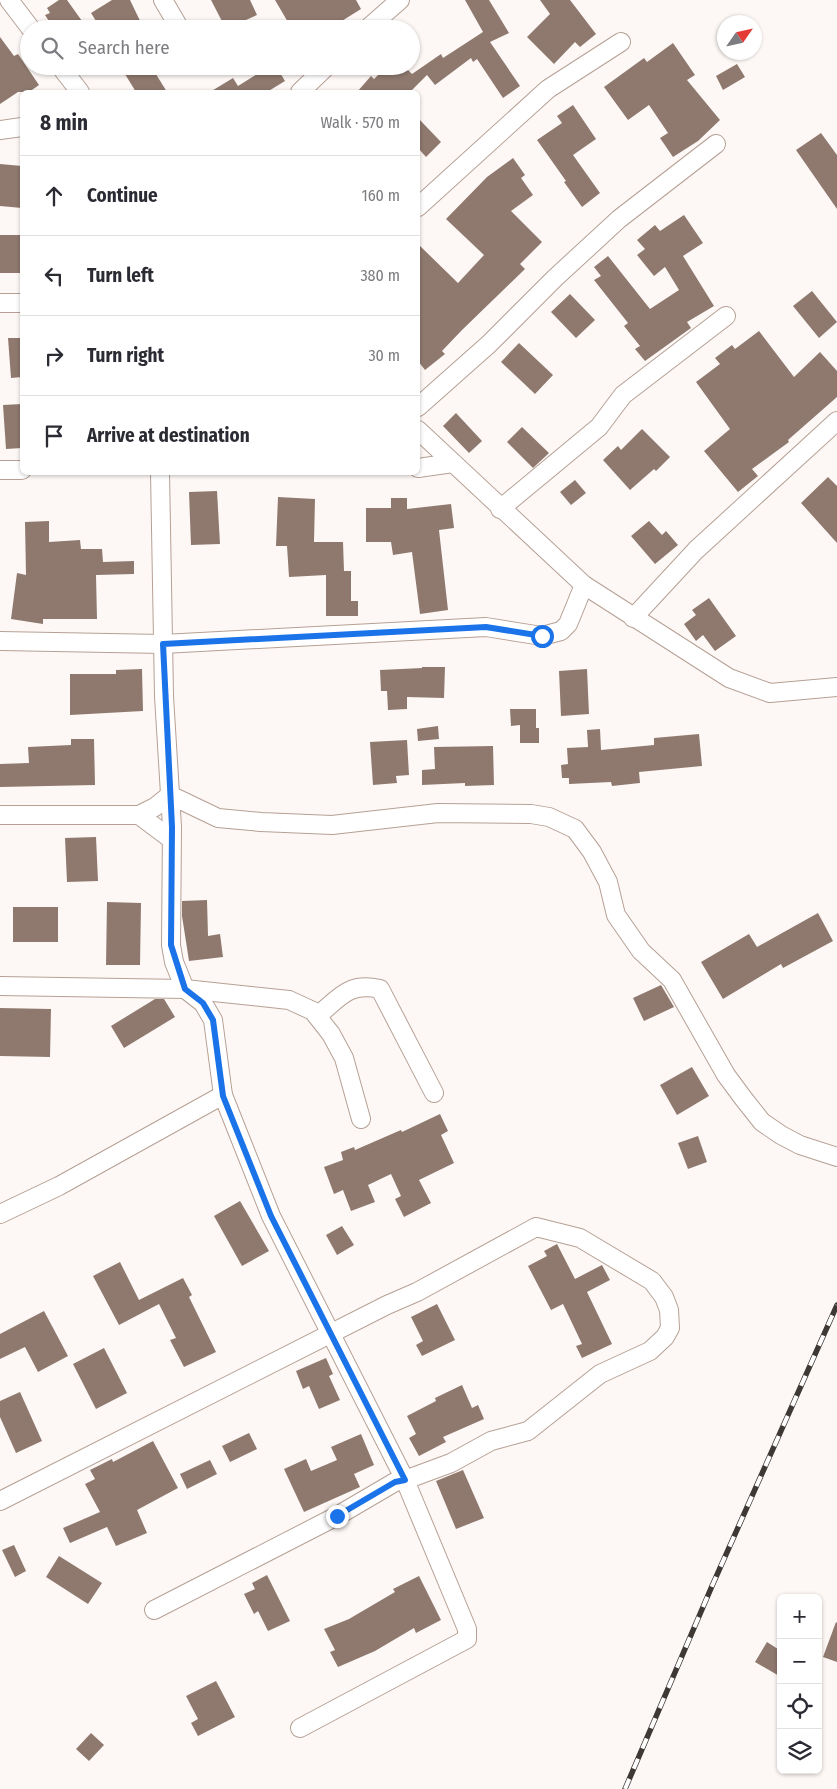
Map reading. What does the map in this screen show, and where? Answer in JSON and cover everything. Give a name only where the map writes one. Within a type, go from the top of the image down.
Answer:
[{"type":"street","points":[[9,0],[24,20]]},
{"type":"street","points":[[163,0],[175,20]]},
{"type":"street","points":[[377,20],[400,0]]},
{"type":"street","points":[[420,205],[548,89],[621,42]]},
{"type":"street","points":[[67,75],[78,90]]},
{"type":"street","points":[[302,90],[318,75]]},
{"type":"street","points":[[0,130],[20,127]]},
{"type":"street","points":[[420,405],[489,344],[618,219],[716,144]]},
{"type":"street","points":[[0,303],[20,303]]},
{"type":"street","points":[[500,509],[599,426],[623,395],[726,316]]},
{"type":"street","points":[[633,618],[696,550],[837,421]]},
{"type":"street","points":[[420,432],[500,509],[584,585],[729,678],[770,693],[837,687]]},
{"type":"street","points":[[420,468],[452,463]]},
{"type":"street","points":[[0,470],[20,470]]},
{"type":"street","points":[[160,475],[163,644],[171,838],[171,945],[185,989],[203,1003],[213,1020],[223,1096],[271,1216],[405,1480],[467,1629],[467,1639],[300,1728]]},
{"type":"street","points":[[0,641],[163,644],[486,627],[533,635],[555,634],[568,624],[584,585]]},
{"type":"street","points":[[0,815],[139,815],[155,807],[170,796]]},
{"type":"street","points":[[170,796],[218,818],[261,822],[332,825],[438,814],[531,814],[549,818],[575,829],[592,852],[608,882],[616,915],[640,951],[672,980],[726,1075],[762,1122],[780,1135],[800,1145],[837,1157]]},
{"type":"street","points":[[139,815],[171,838]]},
{"type":"street","points":[[0,986],[185,989],[289,1000],[313,1011],[331,1034],[344,1058],[361,1119]]},
{"type":"street","points":[[317,1016],[353,988],[364,986],[380,989],[434,1093]]},
{"type":"street","points":[[0,1214],[59,1186],[223,1096]]},
{"type":"street","points":[[0,1501],[417,1292],[536,1227],[580,1238],[652,1281],[664,1297],[669,1310],[670,1328],[650,1351],[600,1374],[528,1431],[491,1440],[451,1463],[395,1482],[337,1516],[154,1610]]},
{"type":"building","points":[[59,0],[67,0],[81,20],[48,20],[45,15],[50,13],[47,8]]},
{"type":"building","points":[[112,0],[130,0],[140,20],[95,20],[91,13]]},
{"type":"building","points":[[211,0],[250,0],[257,15],[246,20],[221,20]]},
{"type":"building","points":[[275,0],[356,0],[361,9],[343,20],[287,20]]},
{"type":"building","points":[[465,0],[489,0],[509,33],[490,42],[520,86],[503,98],[477,59],[473,62],[471,58],[435,85],[427,75],[412,90],[359,90],[371,76],[374,79],[378,75],[420,75],[420,68],[441,54],[443,58],[483,32]]},
{"type":"building","points":[[540,0],[570,0],[596,34],[580,47],[575,42],[554,64],[527,37],[550,14]]},
{"type":"building","points":[[0,37],[14,56],[18,54],[20,57],[20,75],[32,75],[39,85],[32,90],[20,90],[20,92],[0,104]]},
{"type":"building","points":[[673,43],[695,75],[687,80],[720,120],[698,141],[673,157],[660,138],[668,133],[649,105],[628,120],[604,87],[644,58],[647,62]]},
{"type":"building","points":[[737,64],[745,77],[723,90],[716,76]]},
{"type":"building","points":[[126,75],[157,75],[166,90],[135,90]]},
{"type":"building","points":[[256,75],[281,75],[285,81],[270,90],[213,90],[233,78],[238,86]]},
{"type":"building","points":[[573,105],[596,139],[573,155],[600,193],[582,207],[537,140],[562,123],[557,116]]},
{"type":"building","points":[[420,120],[441,142],[426,157],[420,150]]},
{"type":"building","points":[[821,133],[837,155],[837,209],[796,150]]},
{"type":"building","points":[[513,158],[525,175],[521,178],[533,195],[511,211],[542,242],[520,264],[525,269],[442,351],[445,354],[425,370],[420,364],[420,246],[458,283],[484,255],[446,219],[487,177]]},
{"type":"building","points":[[0,164],[20,166],[20,208],[0,206]]},
{"type":"building","points":[[684,215],[703,243],[683,256],[714,306],[687,322],[691,328],[645,361],[635,349],[640,346],[624,326],[628,323],[594,280],[601,276],[594,267],[608,256],[650,309],[679,290],[665,267],[654,276],[637,255],[645,249],[637,240],[655,225],[660,231]]},
{"type":"building","points":[[0,235],[20,235],[20,273],[0,273]]},
{"type":"building","points":[[812,291],[837,322],[819,338],[793,306]]},
{"type":"building","points":[[570,294],[595,320],[576,338],[551,312]]},
{"type":"building","points":[[759,331],[794,377],[820,352],[837,371],[837,397],[788,440],[789,442],[752,469],[758,476],[738,492],[704,451],[730,429],[696,382],[720,364],[715,358],[732,345],[735,349]]},
{"type":"building","points":[[8,338],[20,338],[20,377],[11,378]]},
{"type":"building","points":[[519,343],[553,375],[535,394],[501,362]]},
{"type":"building","points":[[20,404],[20,448],[6,449],[3,405]]},
{"type":"building","points":[[456,413],[482,441],[469,453],[443,426]]},
{"type":"building","points":[[522,427],[549,453],[533,468],[507,442]]},
{"type":"building","points":[[642,429],[670,457],[656,471],[654,469],[630,490],[603,460],[618,446],[621,450]]},
{"type":"building","points":[[828,477],[837,486],[837,543],[801,503]]},
{"type":"building","points":[[575,480],[586,493],[571,505],[560,492]]},
{"type":"building","points":[[217,491],[220,544],[191,545],[189,492]]},
{"type":"building","points":[[278,497],[315,499],[314,542],[343,542],[344,571],[351,571],[351,601],[358,601],[358,616],[326,616],[326,575],[289,577],[287,546],[276,546]]},
{"type":"building","points":[[391,498],[407,498],[407,509],[451,504],[454,528],[439,530],[448,610],[420,614],[412,552],[393,555],[391,542],[366,542],[366,508],[391,508]]},
{"type":"building","points":[[49,521],[49,542],[80,540],[81,549],[102,549],[103,562],[134,561],[134,574],[96,575],[97,619],[43,619],[43,624],[11,619],[17,573],[26,575],[25,522]]},
{"type":"building","points":[[649,521],[662,535],[666,531],[678,545],[655,564],[631,536]]},
{"type":"building","points":[[709,598],[736,636],[715,651],[703,635],[696,641],[684,624],[696,615],[692,610]]},
{"type":"building","points":[[445,667],[444,698],[407,697],[407,709],[388,710],[387,691],[381,691],[380,670]]},
{"type":"building","points":[[142,669],[143,711],[70,715],[70,674],[116,674],[116,670]]},
{"type":"building","points":[[587,669],[589,714],[561,716],[559,671]]},
{"type":"building","points":[[510,709],[536,709],[536,728],[539,728],[539,743],[520,743],[520,725],[511,726]]},
{"type":"building","points":[[438,726],[439,739],[418,741],[417,729]]},
{"type":"building","points":[[600,729],[601,750],[654,745],[654,738],[699,734],[702,766],[639,772],[640,783],[612,786],[611,782],[569,784],[569,778],[562,778],[561,765],[568,764],[567,748],[588,747],[587,730]]},
{"type":"building","points":[[71,739],[94,739],[95,785],[0,787],[0,764],[29,763],[28,747],[71,745]]},
{"type":"building","points":[[407,740],[409,775],[396,776],[397,783],[373,785],[370,742]]},
{"type":"building","points":[[493,746],[494,785],[465,786],[465,783],[422,785],[422,770],[435,769],[434,747]]},
{"type":"building","points":[[96,837],[98,881],[67,882],[65,838]]},
{"type":"building","points":[[207,900],[208,936],[220,934],[223,957],[189,961],[182,916],[182,901]]},
{"type":"building","points":[[107,902],[141,903],[140,965],[106,965]]},
{"type":"building","points":[[13,907],[58,907],[58,942],[13,942]]},
{"type":"building","points":[[818,913],[833,941],[783,968],[781,964],[723,999],[701,962],[749,934],[757,947]]},
{"type":"building","points":[[661,985],[674,1007],[644,1021],[633,998]]},
{"type":"building","points":[[155,999],[164,999],[175,1017],[124,1048],[111,1026]]},
{"type":"building","points":[[0,1008],[51,1009],[50,1057],[0,1056]]},
{"type":"building","points":[[692,1067],[709,1096],[677,1115],[660,1085]]},
{"type":"building","points":[[440,1114],[448,1131],[441,1135],[454,1163],[419,1180],[431,1203],[404,1217],[395,1199],[401,1196],[391,1174],[368,1185],[375,1202],[351,1211],[343,1190],[334,1194],[324,1167],[343,1160],[341,1152],[354,1147],[355,1150],[401,1130],[402,1132]]},
{"type":"building","points":[[698,1136],[707,1162],[688,1169],[678,1143]]},
{"type":"building","points":[[240,1201],[269,1251],[242,1266],[214,1216]]},
{"type":"building","points":[[342,1226],[354,1245],[337,1255],[326,1235]]},
{"type":"building","points":[[557,1244],[575,1279],[602,1265],[610,1280],[587,1292],[612,1344],[582,1358],[576,1346],[582,1344],[563,1304],[551,1310],[528,1266],[547,1256],[544,1251]]},
{"type":"building","points":[[120,1262],[139,1300],[183,1278],[192,1295],[189,1297],[216,1352],[184,1367],[170,1340],[176,1338],[159,1304],[119,1325],[93,1276]]},
{"type":"building","points":[[437,1304],[455,1340],[422,1356],[416,1345],[423,1341],[411,1317]]},
{"type":"building","points":[[44,1311],[68,1356],[38,1372],[25,1347],[0,1359],[0,1334]]},
{"type":"building","points":[[104,1348],[127,1393],[96,1409],[73,1364]]},
{"type":"building","points":[[326,1358],[333,1374],[329,1376],[340,1400],[319,1409],[309,1386],[303,1389],[296,1371]]},
{"type":"building","points":[[462,1385],[472,1408],[478,1405],[484,1419],[443,1437],[446,1442],[419,1456],[409,1438],[416,1434],[407,1416],[436,1401],[435,1398]]},
{"type":"building","points":[[20,1392],[42,1441],[16,1453],[0,1417],[0,1401]]},
{"type":"building","points":[[249,1433],[257,1449],[230,1462],[222,1446]]},
{"type":"building","points":[[361,1434],[374,1465],[354,1474],[360,1487],[304,1512],[284,1469],[306,1459],[311,1471],[337,1460],[331,1447]]},
{"type":"building","points":[[153,1441],[178,1488],[137,1510],[147,1533],[116,1546],[107,1527],[70,1543],[63,1528],[100,1512],[85,1484],[95,1479],[90,1470],[112,1459],[113,1462]]},
{"type":"building","points":[[210,1460],[217,1474],[187,1489],[180,1474]]},
{"type":"building","points":[[463,1470],[484,1518],[456,1529],[436,1481]]},
{"type":"building","points":[[14,1545],[26,1571],[15,1577],[2,1550]]},
{"type":"building","points":[[59,1556],[102,1583],[88,1604],[46,1577]]},
{"type":"building","points":[[267,1575],[290,1621],[268,1631],[258,1611],[254,1614],[244,1594],[255,1589],[252,1583]]},
{"type":"building","points":[[419,1576],[441,1620],[416,1633],[414,1628],[375,1651],[338,1667],[330,1652],[335,1650],[324,1629],[349,1619],[395,1592],[393,1589]]},
{"type":"building","points":[[837,1623],[837,1662],[823,1657]]},
{"type":"building","points":[[767,1642],[777,1648],[777,1675],[755,1662]]},
{"type":"building","points":[[216,1681],[235,1717],[198,1736],[191,1723],[198,1719],[186,1696]]},
{"type":"building","points":[[91,1733],[104,1745],[89,1761],[76,1749]]},
{"type":"railway","points":[[625,1789],[712,1586],[837,1305]]},
{"type":"route","points":[[337,1516],[395,1482],[405,1480],[271,1216],[223,1096],[213,1020],[203,1003],[185,989],[174,962],[171,945],[170,906],[172,827],[164,696],[163,644],[486,627],[542,636]]}]
